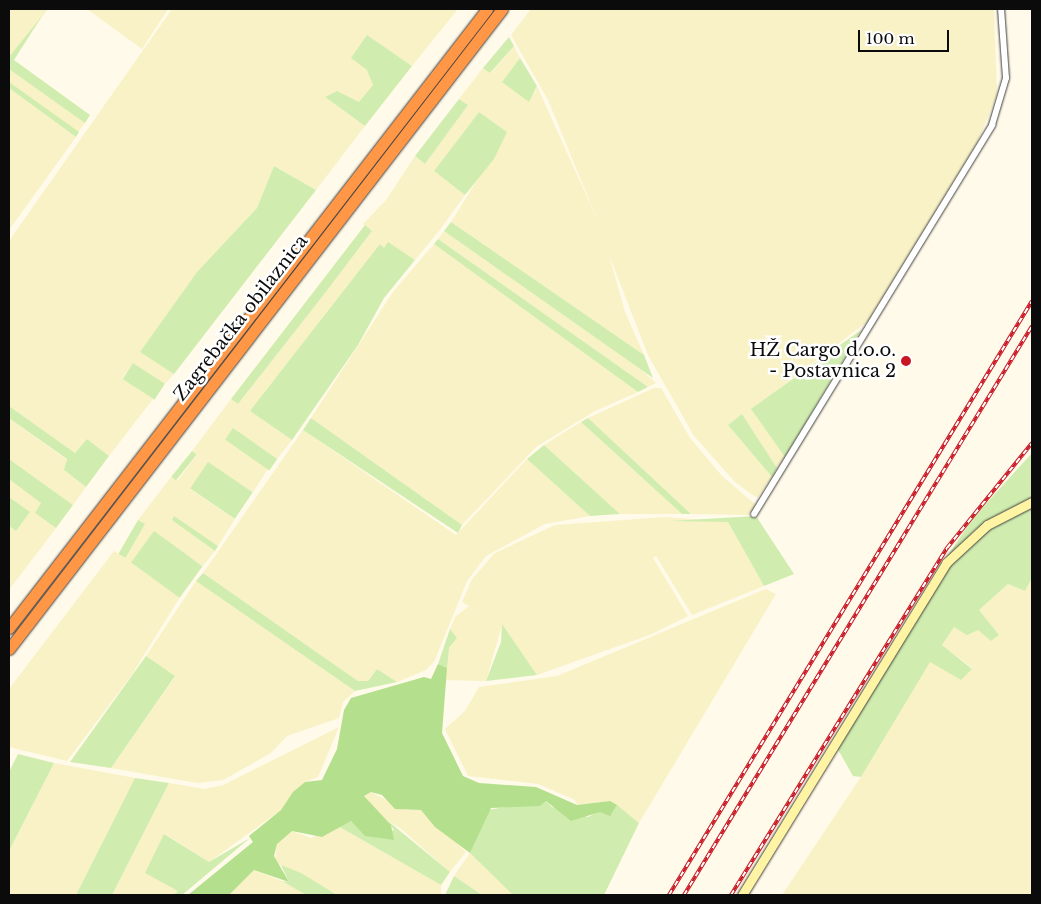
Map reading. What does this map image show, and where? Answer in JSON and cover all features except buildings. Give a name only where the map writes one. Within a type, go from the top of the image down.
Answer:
[{"type":"highway","name":"Zagrebačka obilaznica","points":[[9,628],[487,9]]},
{"type":"highway","name":"Zagrebačka obilaznica","points":[[9,649],[502,9]]},
{"type":"main road","points":[[742,895],[946,563],[987,525],[1032,502]]},
{"type":"street","points":[[754,514],[992,125],[1006,78],[1000,9]]},
{"type":"shaded area","points":[[9,9],[48,9],[11,58],[9,57]]},
{"type":"shaded area","points":[[87,9],[168,9],[142,49]]},
{"type":"shaded area","points":[[172,9],[458,9],[412,66],[367,35],[368,70],[373,85],[359,103],[337,91],[325,97],[365,126],[316,190],[274,166],[257,208],[197,272],[141,351],[174,374],[165,384],[133,363],[122,378],[153,399],[109,456],[87,439],[75,453],[9,406],[9,241]]},
{"type":"shaded area","points":[[531,9],[994,9],[997,94],[978,141],[868,321],[752,409],[785,457],[777,468],[742,414],[728,425],[772,477],[757,498],[735,482],[694,436],[648,355],[609,255],[625,312],[644,355],[451,222],[507,132],[479,112],[434,171],[465,195],[439,231],[415,260],[389,243],[384,248],[380,245],[250,411],[292,440],[277,459],[233,429],[225,439],[268,469],[253,492],[208,463],[190,489],[235,519],[218,546],[175,517],[172,519],[215,551],[203,566],[154,532],[133,564],[180,597],[131,676],[67,761],[9,747],[9,689],[114,551],[121,555],[144,524],[138,520],[171,477],[177,481],[197,455],[192,451],[231,399],[238,404],[322,297],[372,231],[363,224],[386,200],[415,156],[425,164],[468,105],[459,99],[483,68],[491,73],[514,46],[520,58],[502,82],[534,94],[537,86],[597,219],[548,100],[511,35]]},
{"type":"shaded area","points":[[9,69],[85,122],[78,133],[9,85]]},
{"type":"shaded area","points":[[9,88],[76,137],[9,230]]},
{"type":"shaded area","points":[[444,231],[639,368],[656,383],[648,387],[438,239]]},
{"type":"shaded area","points":[[434,244],[638,392],[595,411],[536,447],[462,525],[311,418],[393,292]]},
{"type":"shaded area","points":[[654,388],[661,388],[690,438],[722,476],[756,505],[749,515],[691,514],[588,418]]},
{"type":"shaded area","points":[[9,418],[67,460],[64,470],[86,487],[73,505],[9,459]]},
{"type":"shaded area","points":[[581,422],[682,514],[620,514],[544,445]]},
{"type":"shaded area","points":[[303,430],[456,535],[527,459],[590,516],[545,524],[486,556],[467,581],[434,662],[426,670],[397,682],[377,669],[368,681],[358,681],[203,573]]},
{"type":"shaded area","points":[[9,479],[42,503],[35,513],[56,528],[9,590],[9,526],[16,531],[30,512],[9,497]]},
{"type":"shaded area","points":[[666,517],[728,522],[764,586],[692,615],[656,556],[653,558],[688,616],[652,634],[537,675],[502,625],[486,681],[443,680],[449,648],[457,638],[450,629],[455,617],[469,606],[462,602],[472,579],[495,553],[555,525]]},
{"type":"shaded area","points":[[1032,578],[1032,895],[782,895],[861,777],[930,661],[961,680],[972,668],[942,645],[954,627],[978,629],[991,641],[999,635],[979,610],[1008,584],[1025,591]]},
{"type":"shaded area","points":[[196,581],[355,691],[343,702],[339,718],[287,736],[271,753],[223,780],[197,783],[111,768],[175,677],[146,656]]},
{"type":"shaded area","points":[[766,589],[776,594],[639,823],[610,801],[577,805],[575,800],[538,784],[468,776],[445,729],[465,711],[479,687],[557,676]]},
{"type":"shaded area","points":[[339,727],[318,777],[305,782],[281,810],[209,862],[165,834],[178,891],[174,895],[112,895],[169,783],[205,789],[223,785]]},
{"type":"shaded area","points":[[54,763],[135,778],[76,895],[9,895],[9,851]]},
{"type":"shaded area","points":[[371,792],[405,810],[421,810],[466,852],[450,872],[400,828],[377,815],[364,796]]},
{"type":"shaded area","points":[[338,826],[441,885],[441,895],[337,895],[275,862],[277,844],[285,834],[292,831],[311,838]]},
{"type":"shaded area","points":[[470,853],[513,895],[482,895],[454,876]]},
{"type":"shaded area","points":[[254,870],[282,881],[306,895],[229,895]]},
{"type":"green space","points":[[42,16],[14,60],[90,115],[85,123],[9,69],[9,57]]},
{"type":"green space","points":[[367,35],[412,66],[365,126],[325,97],[337,91],[359,102],[373,85],[367,70],[351,58]]},
{"type":"green space","points":[[509,37],[514,46],[490,73],[483,68]]},
{"type":"green space","points":[[520,58],[537,86],[529,102],[502,82]]},
{"type":"green space","points":[[9,82],[79,132],[76,137],[9,88]]},
{"type":"green space","points":[[459,99],[468,105],[425,164],[415,156]]},
{"type":"green space","points":[[479,112],[507,132],[494,159],[465,195],[434,171]]},
{"type":"green space","points":[[274,166],[316,190],[174,374],[140,352],[197,272],[257,208]]},
{"type":"green space","points":[[451,222],[644,355],[653,378],[444,231]]},
{"type":"green space","points":[[365,225],[372,231],[322,297],[238,404],[231,399]]},
{"type":"green space","points":[[438,239],[648,387],[638,392],[434,244]]},
{"type":"green space","points":[[388,242],[415,260],[384,298],[358,345],[292,440],[250,411],[380,244],[384,248]]},
{"type":"green space","points":[[861,330],[785,457],[751,409]]},
{"type":"green space","points":[[133,363],[165,384],[155,400],[123,379]]},
{"type":"green space","points":[[9,406],[75,453],[87,439],[109,456],[86,487],[64,470],[67,459],[9,418]]},
{"type":"green space","points":[[742,414],[777,468],[772,477],[728,425]]},
{"type":"green space","points":[[311,418],[462,525],[458,533],[303,430]]},
{"type":"green space","points":[[588,418],[691,514],[682,514],[581,422]]},
{"type":"green space","points":[[233,428],[277,459],[269,470],[225,439]]},
{"type":"green space","points":[[544,445],[620,514],[590,516],[527,459]]},
{"type":"green space","points":[[192,451],[197,455],[176,480],[171,477]]},
{"type":"green space","points":[[1032,453],[1032,499],[976,529],[942,564],[973,518]]},
{"type":"green space","points":[[9,459],[73,505],[56,528],[35,513],[41,503],[9,479]]},
{"type":"green space","points":[[208,462],[253,492],[235,519],[190,489]]},
{"type":"green space","points":[[9,497],[30,512],[16,531],[9,526]]},
{"type":"green space","points":[[1032,505],[1032,578],[1025,591],[1008,584],[979,610],[999,635],[991,641],[978,630],[967,635],[954,627],[942,645],[972,669],[961,680],[930,662],[861,777],[853,776],[836,746],[939,577],[977,535]]},
{"type":"green space","points":[[174,516],[218,546],[215,551],[172,520]]},
{"type":"green space","points":[[756,516],[794,574],[764,586],[728,522],[670,521]]},
{"type":"green space","points":[[138,520],[145,524],[125,558],[118,554]]},
{"type":"green space","points":[[154,531],[203,566],[180,598],[131,563]]},
{"type":"green space","points":[[203,573],[358,681],[368,681],[377,669],[397,682],[355,691],[196,581]]},
{"type":"green space","points":[[502,624],[537,675],[486,681],[501,642]]},
{"type":"green space","points":[[450,629],[457,638],[449,648],[447,668],[438,664]]},
{"type":"green space","points":[[146,656],[175,676],[111,768],[70,762]]},
{"type":"green space","points":[[438,664],[447,668],[442,733],[463,776],[479,783],[536,787],[577,805],[610,801],[617,805],[610,816],[600,812],[571,821],[546,801],[540,806],[491,808],[470,853],[435,827],[421,810],[395,809],[382,795],[371,792],[364,796],[391,825],[394,840],[365,836],[351,821],[322,837],[292,831],[277,844],[274,856],[289,882],[254,870],[229,895],[188,895],[253,842],[249,836],[281,810],[293,792],[305,782],[322,780],[337,749],[344,710],[351,698],[424,677],[431,679]]},
{"type":"green space","points":[[18,754],[54,763],[9,851],[9,772]]},
{"type":"green space","points":[[135,778],[169,783],[112,895],[76,895]]},
{"type":"green space","points":[[546,801],[552,807],[588,817],[600,811],[610,815],[617,805],[639,823],[604,895],[513,895],[470,853],[487,810]]},
{"type":"green space","points":[[351,821],[370,836],[394,830],[388,821],[450,872],[441,885],[338,826]]},
{"type":"green space","points":[[164,834],[209,862],[250,838],[182,895],[174,895],[178,891],[145,873]]},
{"type":"green space","points":[[281,865],[301,873],[337,895],[306,895],[282,881],[289,882]]},
{"type":"green space","points":[[454,876],[482,895],[445,895]]},
{"type":"railway","points":[[669,895],[1032,301]]},
{"type":"railway","points":[[684,895],[1032,326]]},
{"type":"railway","points":[[731,895],[947,548],[1032,443]]},
{"type":"place","name":"HŽ Cargo d.o.o. - Postavnica 2","points":[[906,361]]}]
